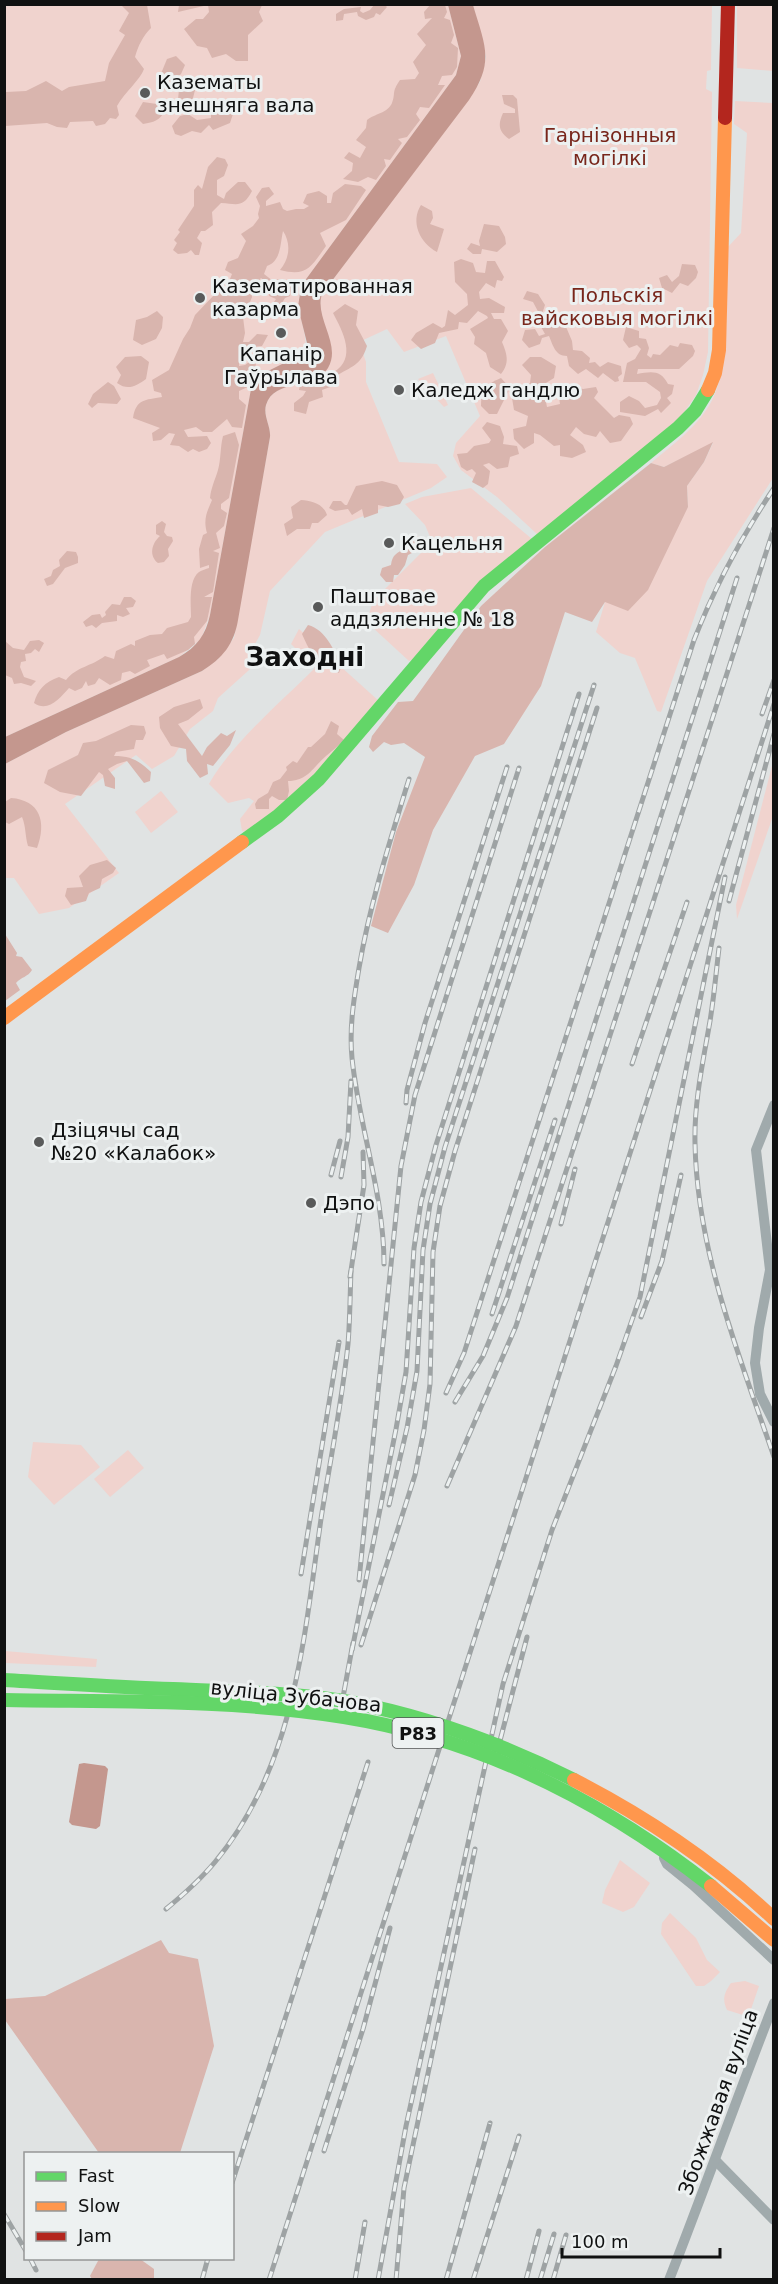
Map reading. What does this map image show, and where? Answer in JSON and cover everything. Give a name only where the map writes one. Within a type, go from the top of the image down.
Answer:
[{"type":"main road","points":[[4,1018],[278,816],[351,744],[484,586],[538,539],[678,428],[705,400],[717,372],[719,353],[728,4]]},
{"type":"main road","name":"вуліца Зубачова","points":[[4,1680],[230,1691],[315,1698],[379,1708],[450,1727],[543,1762],[615,1802],[713,1866],[774,1918]]},
{"type":"main road","name":"вуліца Зубачова","points":[[4,1700],[280,1710],[374,1723],[454,1744],[536,1776],[608,1815],[704,1880],[738,1906],[774,1940]]},
{"type":"street","points":[[773,1111],[763,1128],[756,1150],[770,1270],[770,1299],[759,1328],[755,1364],[760,1394],[774,1422]]},
{"type":"street","points":[[589,1796],[654,1837],[667,1864],[774,1960]]},
{"type":"street","name":"Збожжавая вуліца","points":[[669,2280],[774,2003]]},
{"type":"street","points":[[716,2160],[774,2220]]},
{"type":"green space","points":[[4,5],[448,5],[461,56],[456,75],[301,286],[299,305],[306,347],[304,353],[264,373],[251,389],[210,615],[201,639],[179,657],[5,737]]},
{"type":"green space","points":[[473,5],[712,5],[711,70],[707,71],[706,89],[712,92],[708,352],[696,395],[678,421],[538,535],[497,497],[461,470],[453,456],[456,443],[480,416],[446,336],[404,352],[387,329],[359,342],[366,362],[366,382],[399,462],[437,464],[447,477],[431,488],[325,532],[270,591],[260,635],[255,644],[270,651],[218,698],[213,711],[190,729],[174,756],[152,769],[136,755],[65,804],[119,873],[69,908],[39,914],[14,878],[5,878],[5,764],[66,732],[202,671],[218,659],[234,638],[270,437],[266,405],[277,391],[319,377],[325,371],[330,362],[331,352],[321,313],[322,294],[480,82],[486,57]]},
{"type":"green space","points":[[737,5],[773,5],[773,71],[737,68]]},
{"type":"green space","points":[[735,101],[773,103],[773,478],[707,581],[661,712],[657,711],[635,658],[620,653],[596,632],[605,602],[688,507],[687,486],[704,462],[713,443],[664,467],[651,463],[698,421],[710,404],[722,370],[726,329],[726,249],[741,233],[747,133],[734,124]]},
{"type":"green space","points":[[433,373],[448,405],[444,407],[418,379]]},
{"type":"green space","points":[[471,488],[532,539],[416,658],[409,661],[372,627],[369,614],[373,601],[425,549],[431,539],[425,525],[405,504],[422,497]]},
{"type":"green space","points":[[299,629],[380,702],[335,755],[289,800],[248,832],[242,831],[240,819],[254,801],[249,798],[228,803],[209,784],[244,738],[315,668],[291,644]]},
{"type":"green space","points":[[773,762],[773,816],[737,919],[736,905]]},
{"type":"green space","points":[[161,791],[178,812],[151,833],[135,812]]},
{"type":"green space","points":[[33,1442],[81,1445],[100,1467],[54,1505],[28,1477]]},
{"type":"green space","points":[[128,1450],[144,1468],[110,1497],[94,1479]]},
{"type":"green space","points":[[5,1651],[97,1659],[96,1667],[5,1663]]},
{"type":"green space","points":[[620,1860],[650,1883],[634,1907],[623,1912],[602,1903],[605,1890]]},
{"type":"green space","points":[[670,1913],[696,1938],[707,1960],[720,1972],[704,1986],[696,1986],[661,1934],[662,1923]]},
{"type":"green space","points":[[745,1981],[759,1986],[739,2044],[736,2044],[746,2016],[727,2010],[725,1996],[731,1983]]},
{"type":"shaded area","points":[[121,5],[147,5],[151,28],[141,41],[135,57],[144,69],[117,106],[119,115],[116,119],[110,118],[105,124],[96,126],[93,121],[70,122],[67,128],[47,123],[5,126],[6,92],[26,91],[46,81],[62,91],[69,87],[105,81],[109,63],[125,35],[119,31],[129,13]]},
{"type":"shaded area","points":[[179,5],[208,5],[178,12]]},
{"type":"shaded area","points":[[208,5],[262,5],[259,12],[263,21],[248,35],[248,61],[236,61],[226,54],[212,58],[207,48],[197,46],[184,29],[196,19],[203,19],[209,12]]},
{"type":"shaded area","points":[[374,5],[387,7],[380,15],[376,13],[374,17],[366,20],[358,16],[357,12],[344,14],[343,20],[336,21],[336,14],[344,9],[361,7],[360,11],[363,13]]},
{"type":"shaded area","points":[[430,5],[445,5],[447,12],[444,18],[450,20],[454,35],[451,43],[458,48],[457,67],[452,75],[442,76],[438,85],[445,85],[429,108],[420,107],[416,114],[420,120],[407,137],[398,139],[402,143],[390,160],[384,159],[386,166],[376,180],[368,177],[358,182],[343,179],[352,171],[353,163],[344,158],[349,152],[360,158],[366,147],[356,140],[366,128],[367,120],[390,106],[400,80],[415,79],[419,73],[413,62],[426,45],[417,34],[432,18],[425,19],[424,12]]},
{"type":"shaded area","points":[[448,5],[473,5],[484,43],[485,64],[482,74],[469,100],[322,294],[322,312],[332,350],[328,368],[314,379],[277,391],[266,405],[270,437],[238,620],[234,636],[226,650],[202,671],[66,732],[5,764],[5,737],[179,657],[191,649],[203,634],[210,615],[251,389],[264,373],[304,353],[307,343],[298,307],[301,286],[456,75],[461,56]]},
{"type":"shaded area","points":[[176,56],[185,65],[181,74],[172,82],[160,76],[167,59]]},
{"type":"shaded area","points":[[187,85],[195,90],[192,102],[181,105],[177,110],[168,113],[166,108],[170,101],[178,100],[179,89]]},
{"type":"shaded area","points":[[502,95],[513,95],[517,99],[520,132],[509,139],[501,130],[500,121],[503,113],[515,113],[515,109],[504,104]]},
{"type":"shaded area","points":[[143,102],[157,104],[165,111],[156,120],[143,124],[135,116]]},
{"type":"shaded area","points":[[225,102],[235,108],[230,123],[213,130],[209,125],[201,133],[192,131],[181,136],[175,134],[172,126],[180,116],[188,114],[197,120],[211,118],[211,107]]},
{"type":"shaded area","points":[[217,157],[225,159],[228,165],[224,176],[217,180],[217,195],[224,199],[226,193],[238,182],[245,182],[252,191],[243,203],[221,203],[212,212],[213,225],[201,231],[197,238],[202,243],[199,255],[195,255],[191,250],[178,254],[173,250],[177,243],[174,240],[194,206],[194,190],[198,185],[202,189],[208,167]]},
{"type":"shaded area","points":[[345,184],[361,186],[366,190],[346,220],[320,233],[326,246],[308,268],[296,272],[280,270],[286,261],[288,250],[283,231],[277,256],[272,264],[267,266],[264,274],[273,281],[287,280],[292,286],[290,296],[285,298],[279,308],[272,305],[276,299],[269,296],[270,286],[261,278],[251,290],[252,297],[248,307],[237,312],[243,317],[245,333],[243,342],[249,342],[257,334],[268,335],[262,346],[251,347],[240,355],[239,366],[252,360],[256,364],[250,386],[239,391],[239,399],[246,405],[242,428],[232,427],[227,419],[212,432],[203,432],[196,427],[184,430],[188,437],[207,436],[211,443],[207,449],[199,452],[193,449],[188,452],[179,446],[170,445],[175,434],[169,433],[161,440],[153,441],[152,433],[160,428],[133,418],[136,407],[146,400],[162,397],[161,393],[154,391],[152,380],[169,370],[195,315],[216,293],[226,289],[232,274],[225,270],[228,262],[238,258],[246,241],[241,234],[253,226],[259,218],[260,206],[256,197],[262,188],[269,187],[274,194],[266,201],[266,206],[280,202],[283,209],[287,211],[304,209],[309,206],[303,203],[307,194],[319,191],[327,196],[327,203],[331,203],[333,193]]},
{"type":"shaded area","points":[[421,205],[432,211],[433,218],[430,224],[444,229],[437,252],[418,232],[416,218]]},
{"type":"shaded area","points":[[484,224],[499,226],[506,244],[497,252],[482,249],[481,254],[473,254],[467,249],[471,243],[480,246],[479,241]]},
{"type":"shaded area","points":[[461,259],[473,263],[476,272],[485,273],[487,261],[495,261],[504,277],[502,281],[497,280],[495,288],[486,283],[479,292],[480,299],[489,298],[505,307],[504,313],[491,313],[494,319],[501,319],[508,331],[502,342],[507,358],[506,366],[501,374],[490,367],[486,353],[474,344],[475,337],[470,329],[488,318],[478,311],[467,323],[459,322],[458,329],[439,333],[435,343],[421,349],[411,340],[416,333],[433,323],[442,328],[445,326],[448,310],[455,315],[468,305],[467,294],[455,282],[454,262]]},
{"type":"shaded area","points":[[682,264],[695,265],[698,272],[696,278],[688,286],[680,283],[672,293],[662,288],[659,278],[667,275],[672,282],[679,276]]},
{"type":"shaded area","points":[[527,291],[538,294],[545,305],[542,314],[550,317],[561,315],[572,341],[573,350],[582,351],[590,358],[589,363],[595,362],[600,367],[608,362],[621,366],[622,374],[618,377],[619,381],[615,382],[603,373],[598,378],[586,369],[578,374],[569,366],[567,356],[563,356],[555,349],[549,336],[542,338],[540,344],[529,348],[522,340],[525,330],[535,329],[539,336],[545,334],[540,325],[541,317],[533,302],[523,299]]},
{"type":"shaded area","points":[[345,304],[358,311],[356,325],[367,346],[364,353],[357,363],[333,379],[333,386],[322,390],[323,397],[309,402],[306,414],[294,411],[294,403],[306,391],[299,390],[300,385],[311,382],[313,384],[334,372],[345,360],[344,336],[333,313]]},
{"type":"shaded area","points":[[157,311],[163,317],[162,328],[156,339],[142,345],[133,340],[136,320]]},
{"type":"shaded area","points":[[626,327],[639,331],[639,338],[646,339],[649,348],[647,355],[651,358],[653,354],[660,355],[670,345],[678,347],[680,343],[692,345],[695,351],[693,356],[679,369],[638,369],[637,374],[656,373],[662,376],[668,384],[674,385],[672,394],[667,398],[671,403],[661,413],[658,409],[645,416],[620,412],[620,402],[629,396],[639,401],[645,408],[657,405],[661,398],[660,392],[646,382],[623,382],[627,363],[635,359],[641,349],[637,345],[629,348],[623,340]]},
{"type":"shaded area","points":[[141,356],[149,362],[146,379],[132,387],[125,387],[117,383],[121,375],[116,367],[125,357]]},
{"type":"shaded area","points":[[530,357],[541,357],[556,366],[554,378],[541,386],[539,394],[545,397],[547,407],[560,404],[558,390],[569,384],[583,389],[596,387],[598,392],[594,398],[614,418],[619,415],[630,417],[633,424],[621,441],[610,443],[600,431],[596,437],[584,434],[576,427],[570,435],[583,445],[586,452],[572,458],[560,456],[560,445],[554,446],[534,433],[534,443],[524,449],[514,439],[513,429],[526,426],[528,416],[514,410],[512,398],[515,390],[530,383],[531,375],[522,365]]},
{"type":"shaded area","points":[[501,378],[510,388],[497,414],[489,414],[481,406],[483,392],[488,385]]},
{"type":"shaded area","points":[[108,382],[114,386],[121,399],[117,404],[98,403],[92,408],[88,404],[93,394]]},
{"type":"shaded area","points":[[487,422],[500,426],[504,437],[503,444],[517,446],[519,454],[510,457],[508,467],[497,469],[489,463],[483,465],[490,471],[488,484],[483,488],[472,482],[476,473],[472,469],[467,471],[461,467],[457,454],[467,453],[474,446],[489,443],[491,440],[482,428]]},
{"type":"shaded area","points":[[235,432],[239,445],[229,498],[221,504],[221,509],[227,513],[224,526],[216,533],[220,548],[213,551],[219,553],[213,592],[204,597],[212,597],[207,621],[194,637],[195,644],[188,650],[167,659],[164,654],[147,660],[150,666],[135,674],[130,671],[122,673],[121,680],[110,685],[99,678],[95,684],[88,686],[86,681],[82,688],[75,691],[69,688],[58,700],[49,705],[39,706],[34,703],[40,690],[50,681],[59,677],[66,680],[74,672],[105,656],[114,659],[116,651],[131,644],[135,646],[135,641],[150,635],[162,634],[167,628],[188,622],[191,617],[193,581],[199,572],[209,568],[209,565],[200,568],[199,549],[203,535],[207,533],[206,516],[212,500],[210,498],[219,466],[223,436]]},
{"type":"shaded area","points":[[713,442],[704,462],[687,486],[688,507],[648,590],[628,611],[605,602],[592,622],[565,612],[541,686],[504,744],[475,756],[433,830],[414,885],[388,933],[371,926],[396,832],[425,757],[404,743],[391,745],[384,742],[373,752],[369,747],[372,736],[398,702],[413,701],[481,606],[545,547],[651,463],[664,467]]},
{"type":"shaded area","points":[[382,481],[397,485],[404,497],[400,504],[388,507],[378,505],[378,513],[364,518],[362,509],[352,515],[348,509],[335,511],[329,508],[333,501],[341,501],[347,505],[356,486]]},
{"type":"shaded area","points":[[301,500],[320,505],[327,515],[318,523],[312,523],[310,529],[297,529],[287,536],[284,524],[293,518],[291,507]]},
{"type":"shaded area","points":[[162,521],[166,524],[164,532],[167,536],[172,537],[173,541],[168,549],[169,556],[164,562],[158,563],[153,557],[152,550],[160,536],[156,534],[156,525]]},
{"type":"shaded area","points":[[414,534],[420,537],[420,549],[408,555],[398,575],[394,575],[393,582],[386,582],[380,575],[382,568],[391,565],[394,556],[406,549],[406,544]]},
{"type":"shaded area","points":[[67,551],[76,552],[78,563],[65,568],[53,584],[47,586],[44,579],[51,576],[53,570],[60,566],[59,560]]},
{"type":"shaded area","points":[[124,597],[131,597],[136,601],[133,607],[126,608],[130,614],[123,617],[117,615],[117,621],[102,623],[96,628],[92,625],[86,627],[83,622],[92,615],[100,614],[102,618],[112,604],[120,605]]},
{"type":"shaded area","points":[[308,625],[320,631],[328,641],[342,665],[339,673],[320,662],[312,653],[302,634]]},
{"type":"shaded area","points":[[39,640],[44,643],[39,652],[35,649],[25,654],[26,661],[21,662],[20,667],[24,677],[36,681],[31,686],[21,683],[14,684],[12,678],[5,675],[5,641],[13,648],[24,650],[30,641]]},
{"type":"shaded area","points":[[200,699],[203,708],[188,720],[178,724],[202,756],[207,747],[221,733],[227,736],[236,730],[230,745],[213,766],[207,764],[208,774],[200,778],[187,761],[186,749],[171,746],[160,728],[159,717],[174,707]]},
{"type":"shaded area","points":[[331,721],[339,726],[337,734],[344,740],[310,773],[301,779],[288,781],[287,800],[279,800],[272,796],[269,799],[269,809],[256,809],[255,804],[258,799],[268,793],[273,782],[280,779],[287,770],[286,767],[293,761],[297,763],[308,747],[311,747],[325,734]]},
{"type":"shaded area","points":[[131,725],[144,726],[146,733],[143,740],[136,740],[134,749],[116,752],[114,756],[130,758],[142,764],[151,772],[150,781],[144,783],[127,761],[108,769],[115,778],[115,789],[105,786],[103,775],[99,772],[81,796],[60,792],[44,783],[48,770],[78,755],[83,743],[96,741]]},
{"type":"shaded area","points":[[11,798],[29,803],[39,814],[41,830],[37,848],[28,846],[22,817],[9,824],[5,822],[5,802]]},
{"type":"shaded area","points":[[107,860],[116,868],[113,873],[102,879],[100,888],[89,893],[86,901],[71,905],[65,896],[67,888],[83,887],[79,876],[90,865]]},
{"type":"shaded area","points":[[5,934],[17,953],[16,956],[22,957],[32,970],[16,983],[20,990],[5,1001]]},
{"type":"shaded area","points":[[79,1764],[105,1766],[108,1769],[100,1826],[96,1829],[72,1825],[69,1822]]},
{"type":"shaded area","points":[[161,1940],[169,1953],[198,1959],[214,2046],[180,2152],[98,2152],[5,2020],[5,1999],[45,1996]]},
{"type":"shaded area","points":[[98,2260],[141,2260],[154,2269],[154,2279],[92,2279],[90,2276]]},
{"type":"railway","points":[[446,1393],[464,1353],[694,640],[730,562],[774,488]]},
{"type":"railway","points":[[447,1486],[516,1326],[774,528]]},
{"type":"railway","points":[[455,1402],[483,1356],[507,1298],[737,578]]},
{"type":"railway","points":[[762,714],[774,680]]},
{"type":"railway","points":[[389,1505],[407,1428],[417,1371],[423,1250],[430,1204],[445,1147],[594,685]]},
{"type":"railway","points":[[352,1650],[406,1372],[414,1248],[421,1202],[436,1145],[579,694]]},
{"type":"railway","points":[[269,2280],[774,704]]},
{"type":"railway","points":[[361,1645],[415,1475],[424,1430],[430,1384],[433,1252],[440,1206],[455,1151],[597,708]]},
{"type":"railway","points":[[729,901],[774,734]]},
{"type":"railway","points":[[406,1103],[407,1090],[425,1023],[507,767]]},
{"type":"railway","points":[[359,1580],[401,1166],[415,1095],[519,768]]},
{"type":"railway","points":[[384,1264],[376,1186],[355,1084],[351,1046],[352,1024],[357,979],[369,920],[409,779]]},
{"type":"railway","points":[[378,2280],[406,2126],[503,1684],[552,1530],[616,1366],[640,1297],[725,877]]},
{"type":"railway","points":[[632,1064],[687,902]]},
{"type":"railway","points":[[719,948],[696,1112],[695,1143],[698,1184],[703,1224],[722,1303],[774,1457]]},
{"type":"railway","points":[[341,1177],[348,1137],[351,1081]]},
{"type":"railway","points":[[492,1314],[555,1120]]},
{"type":"railway","points":[[331,1175],[340,1141]]},
{"type":"railway","points":[[350,1277],[364,1185],[363,1152]]},
{"type":"railway","points":[[561,1224],[575,1169]]},
{"type":"railway","points":[[641,1317],[662,1261],[681,1175]]},
{"type":"railway","points":[[166,1909],[209,1869],[242,1825],[263,1785],[292,1699],[309,1609],[339,1410],[348,1344],[351,1271]]},
{"type":"railway","points":[[301,1574],[339,1342]]},
{"type":"railway","points":[[496,1756],[527,1637]]},
{"type":"railway","points":[[341,1708],[353,1643]]},
{"type":"railway","points":[[234,2177],[368,1762]]},
{"type":"railway","points":[[396,2280],[404,2188],[475,1849]]},
{"type":"railway","points":[[324,2151],[363,2029],[390,1928]]},
{"type":"railway","points":[[446,2280],[490,2123]]},
{"type":"railway","points":[[473,2280],[519,2136]]},
{"type":"railway","points":[[4,2214],[24,2248]]},
{"type":"railway","points":[[355,2280],[365,2222]]},
{"type":"railway","points":[[526,2280],[539,2231]]},
{"type":"railway","points":[[540,2280],[554,2234]]},
{"type":"railway","points":[[553,2280],[566,2235]]},
{"type":"railway","points":[[31,2260],[36,2270]]},
{"type":"railway","points":[[202,2280],[207,2260]]},
{"type":"traffic: fast","points":[[242,842],[278,816],[319,779],[484,586],[678,428],[695,411],[708,390]]},
{"type":"traffic: fast","points":[[4,1680],[284,1694],[350,1702],[408,1715],[465,1733],[574,1780]]},
{"type":"traffic: fast","points":[[4,1700],[217,1704],[302,1711],[394,1727],[492,1758],[584,1801],[628,1827],[711,1886]]},
{"type":"traffic: slow","points":[[708,390],[715,373],[719,350],[725,118]]},
{"type":"traffic: slow","points":[[4,1018],[242,842]]},
{"type":"traffic: slow","points":[[574,1780],[627,1809],[679,1842],[728,1879],[774,1919]]},
{"type":"traffic: slow","points":[[711,1886],[774,1940]]},
{"type":"traffic: jam","points":[[725,118],[728,4]]},
{"type":"place","name":"Казематы знешняга вала","points":[[145,93]]},
{"type":"place","name":"Казематированная казарма","points":[[200,298]]},
{"type":"place","name":"Капанір Гаўрылава","points":[[281,333]]},
{"type":"place","name":"Каледж гандлю","points":[[399,390]]},
{"type":"place","name":"Кацельня","points":[[389,543]]},
{"type":"place","name":"Паштовае аддзяленне № 18","points":[[318,607]]},
{"type":"place","name":"Дзіцячы сад №20 «Калабок»","points":[[39,1142]]},
{"type":"place","name":"Дэпо","points":[[311,1203]]},
{"type":"district","name":"Заходні","points":[[305,657]]},
{"type":"park label","name":"Гарнізонныя могілкі","points":[[610,146]]},
{"type":"park label","name":"Польскія вайсковыя могілкі","points":[[617,306]]}]
